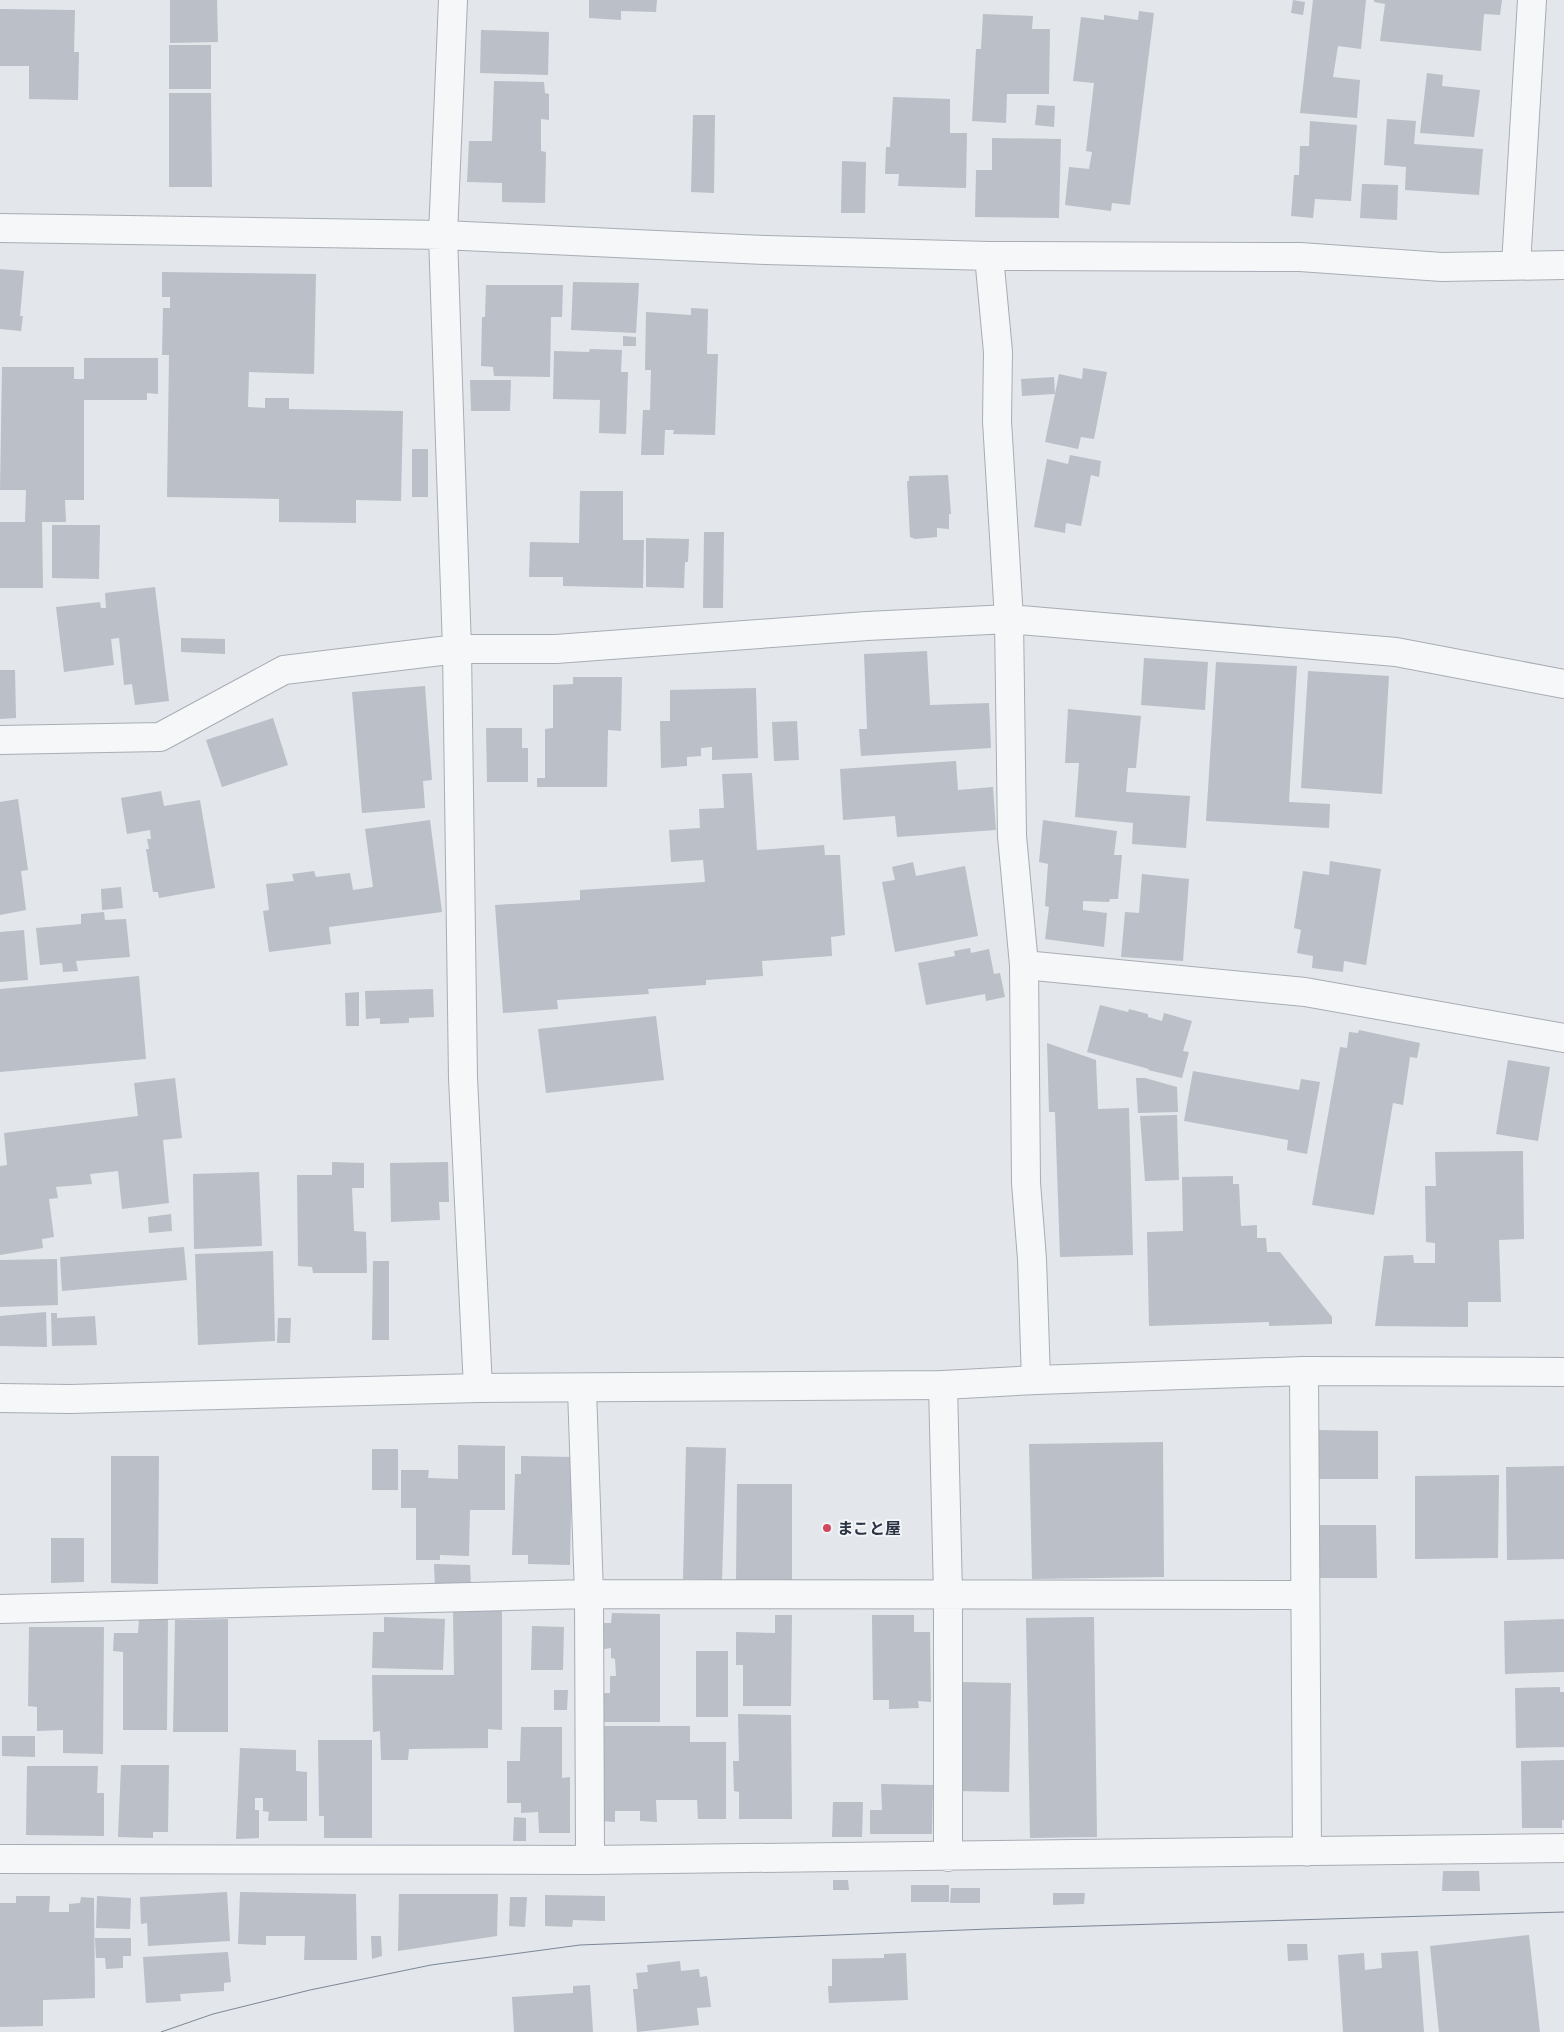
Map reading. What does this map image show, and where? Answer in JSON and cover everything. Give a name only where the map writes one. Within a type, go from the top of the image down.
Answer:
[{"type":"street","points":[[453,0],[443,235],[457,649],[463,1078],[478,1388]]},
{"type":"street","points":[[1516,265],[1532,0]]},
{"type":"street","points":[[0,228],[443,235],[766,250],[988,256],[1300,257],[1442,267],[1564,265]]},
{"type":"street","points":[[988,256],[998,352],[997,422],[1009,619],[1012,836],[1024,965],[1026,1183],[1032,1259],[1036,1380]]},
{"type":"street","points":[[0,740],[160,737],[284,670],[457,649],[556,649],[867,626],[1009,619],[1396,652],[1564,684]]},
{"type":"street","points":[[1024,965],[1305,992],[1564,1038]]},
{"type":"street","points":[[0,1398],[70,1399],[478,1388],[582,1389],[943,1385],[1304,1371],[1564,1372]]},
{"type":"street","points":[[1304,1371],[1307,1852]]},
{"type":"street","points":[[943,1385],[948,1594],[948,1857]]},
{"type":"street","points":[[582,1389],[589,1594],[590,1860]]},
{"type":"street","points":[[0,1609],[589,1594],[1305,1595]]},
{"type":"street","points":[[0,1859],[590,1860],[1564,1848]]},
{"type":"building","points":[[170,0],[217,0],[218,42],[170,43]]},
{"type":"building","points":[[589,0],[657,0],[656,12],[621,11],[621,20],[589,18]]},
{"type":"building","points":[[1293,0],[1305,2],[1303,15],[1291,13]]},
{"type":"building","points":[[1313,0],[1366,0],[1361,49],[1338,46],[1333,77],[1360,80],[1357,118],[1300,113]]},
{"type":"building","points":[[1374,0],[1502,0],[1500,15],[1484,14],[1481,51],[1380,41],[1385,4],[1374,2]]},
{"type":"building","points":[[0,9],[75,10],[74,52],[79,52],[78,100],[29,99],[29,66],[0,66]]},
{"type":"building","points":[[1139,11],[1154,13],[1130,205],[1112,203],[1111,211],[1065,205],[1069,167],[1089,169],[1092,152],[1086,151],[1094,83],[1073,81],[1081,17],[1104,20],[1104,15],[1138,20]]},
{"type":"building","points":[[983,14],[1033,16],[1032,29],[1050,29],[1049,94],[1007,94],[1006,123],[972,121],[976,49],[981,49]]},
{"type":"building","points":[[481,30],[549,32],[548,75],[480,73]]},
{"type":"building","points":[[169,45],[211,45],[211,89],[169,89]]},
{"type":"building","points":[[1427,73],[1443,75],[1442,86],[1480,90],[1474,137],[1420,133]]},
{"type":"building","points":[[494,81],[544,82],[545,93],[549,94],[549,120],[541,119],[541,151],[546,152],[545,203],[502,202],[502,183],[467,182],[469,141],[492,141]]},
{"type":"building","points":[[169,93],[211,93],[212,187],[169,187]]},
{"type":"building","points":[[893,97],[950,99],[950,133],[967,133],[966,188],[898,186],[899,174],[885,174],[886,147],[890,147]]},
{"type":"building","points":[[1037,105],[1055,106],[1054,127],[1035,125]]},
{"type":"building","points":[[693,115],[715,115],[714,193],[691,192]]},
{"type":"building","points":[[1387,119],[1416,121],[1414,144],[1483,149],[1479,195],[1405,190],[1406,167],[1384,165]]},
{"type":"building","points":[[1310,121],[1357,125],[1351,201],[1315,199],[1313,218],[1291,216],[1294,175],[1299,175],[1300,146],[1309,146]]},
{"type":"building","points":[[992,138],[1061,139],[1059,218],[975,217],[976,170],[992,170]]},
{"type":"building","points":[[842,161],[866,162],[865,213],[841,213]]},
{"type":"building","points":[[1362,184],[1398,185],[1397,220],[1360,218]]},
{"type":"building","points":[[0,269],[24,271],[20,316],[23,316],[21,331],[0,329]]},
{"type":"building","points":[[162,272],[316,274],[314,374],[249,372],[248,407],[265,408],[265,398],[289,398],[289,409],[403,411],[401,501],[356,500],[356,523],[279,522],[279,499],[167,497],[169,355],[162,355],[163,308],[170,308],[170,297],[162,297]]},
{"type":"building","points":[[573,282],[639,283],[636,333],[571,330]]},
{"type":"building","points":[[486,285],[563,285],[562,317],[551,317],[550,377],[494,376],[493,367],[481,366],[482,317],[485,317]]},
{"type":"building","points":[[691,308],[708,309],[707,354],[718,354],[715,435],[673,434],[674,430],[665,430],[664,455],[641,455],[643,410],[650,410],[651,370],[645,370],[646,312],[691,315]]},
{"type":"building","points":[[623,336],[636,337],[636,346],[623,346]]},
{"type":"building","points":[[590,349],[622,350],[621,372],[628,372],[626,434],[599,433],[600,400],[553,399],[554,351],[589,352]]},
{"type":"building","points":[[84,358],[158,358],[158,394],[147,393],[147,400],[84,400],[84,500],[65,500],[66,522],[42,522],[43,588],[0,588],[0,522],[25,522],[26,490],[0,490],[2,367],[74,367],[74,379],[84,379]]},
{"type":"building","points":[[1083,368],[1107,372],[1094,439],[1081,437],[1078,449],[1045,442],[1059,374],[1082,379]]},
{"type":"building","points":[[1054,377],[1055,394],[1022,396],[1021,379]]},
{"type":"building","points":[[470,380],[511,380],[510,411],[471,411]]},
{"type":"building","points":[[412,449],[428,449],[428,497],[412,497]]},
{"type":"building","points":[[1070,455],[1101,461],[1099,477],[1091,475],[1081,526],[1066,523],[1065,533],[1034,527],[1047,459],[1068,464]]},
{"type":"building","points":[[948,475],[951,514],[949,514],[949,529],[937,528],[937,537],[915,539],[910,537],[907,481],[909,481],[909,476]]},
{"type":"building","points":[[580,491],[623,491],[623,540],[644,540],[643,588],[563,586],[563,577],[529,577],[530,542],[579,543]]},
{"type":"building","points":[[52,525],[100,525],[99,579],[52,578]]},
{"type":"building","points":[[704,532],[724,532],[723,608],[703,608]]},
{"type":"building","points":[[646,538],[689,539],[688,562],[685,562],[684,588],[646,587]]},
{"type":"building","points":[[155,587],[169,701],[135,705],[132,684],[124,685],[119,638],[111,639],[114,665],[64,672],[56,607],[100,602],[101,608],[106,608],[105,593]]},
{"type":"building","points":[[181,638],[225,639],[225,654],[181,652]]},
{"type":"building","points":[[927,651],[930,705],[989,703],[991,748],[861,756],[859,729],[867,729],[864,654]]},
{"type":"building","points":[[1144,658],[1208,662],[1205,710],[1141,705]]},
{"type":"building","points":[[1216,662],[1297,666],[1289,802],[1330,804],[1329,828],[1206,821]]},
{"type":"building","points":[[0,670],[15,670],[16,718],[0,719]]},
{"type":"building","points":[[1308,671],[1389,676],[1382,794],[1301,788]]},
{"type":"building","points":[[573,677],[622,677],[621,731],[608,730],[607,787],[537,787],[537,778],[545,778],[545,729],[553,728],[553,685],[573,684]]},
{"type":"building","points":[[425,686],[432,780],[423,781],[425,808],[362,813],[352,692]]},
{"type":"building","points":[[756,688],[758,758],[712,760],[712,747],[701,748],[701,756],[687,757],[687,766],[661,768],[660,721],[670,721],[670,690]]},
{"type":"building","points":[[1068,709],[1141,716],[1136,768],[1128,768],[1126,792],[1190,796],[1186,848],[1132,844],[1133,823],[1075,817],[1079,763],[1065,763]]},
{"type":"building","points":[[273,718],[288,765],[222,787],[206,740]]},
{"type":"building","points":[[797,721],[799,760],[774,761],[772,722]]},
{"type":"building","points":[[486,728],[522,728],[522,748],[528,748],[528,782],[487,782]]},
{"type":"building","points":[[956,761],[958,790],[993,787],[996,830],[897,837],[895,816],[843,820],[840,769]]},
{"type":"building","points":[[752,773],[757,850],[824,845],[825,855],[840,855],[845,935],[831,937],[832,956],[762,961],[763,976],[706,980],[706,985],[648,989],[649,994],[557,1000],[558,1009],[503,1013],[495,905],[580,900],[580,890],[705,882],[703,860],[671,862],[669,830],[700,828],[699,809],[724,808],[722,774]]},
{"type":"building","points":[[161,791],[164,806],[200,800],[215,888],[159,898],[158,892],[153,892],[146,849],[149,849],[147,839],[151,839],[150,830],[127,834],[121,798]]},
{"type":"building","points":[[18,799],[28,870],[21,871],[26,910],[0,915],[0,802]]},
{"type":"building","points":[[430,820],[442,912],[329,927],[331,944],[269,952],[263,911],[269,910],[266,884],[294,881],[292,874],[314,871],[316,877],[350,873],[353,890],[373,887],[365,829]]},
{"type":"building","points":[[1043,820],[1117,831],[1114,855],[1122,855],[1118,899],[1110,899],[1109,902],[1083,901],[1083,910],[1107,913],[1104,947],[1045,939],[1049,907],[1045,906],[1048,864],[1039,862]]},
{"type":"building","points":[[1330,861],[1381,869],[1366,965],[1344,961],[1343,972],[1312,968],[1313,956],[1297,953],[1301,930],[1294,928],[1303,871],[1329,875]]},
{"type":"building","points":[[913,862],[916,876],[965,866],[978,936],[895,952],[882,882],[895,880],[892,867]]},
{"type":"building","points":[[1142,874],[1189,879],[1183,961],[1121,957],[1125,912],[1139,913]]},
{"type":"building","points":[[121,887],[123,908],[102,910],[101,889]]},
{"type":"building","points":[[104,912],[105,920],[126,919],[130,957],[76,961],[78,971],[63,972],[62,963],[40,965],[36,928],[81,924],[81,914]]},
{"type":"building","points":[[24,930],[28,980],[0,982],[0,932]]},
{"type":"building","points":[[970,948],[971,953],[989,949],[994,974],[1000,973],[1005,997],[986,1001],[985,994],[926,1005],[918,963],[955,956],[954,951]]},
{"type":"building","points":[[139,976],[146,1059],[0,1072],[0,989]]},
{"type":"building","points":[[433,989],[434,1017],[409,1018],[409,1023],[380,1024],[380,1018],[366,1019],[365,991]]},
{"type":"building","points":[[359,992],[359,1026],[346,1026],[345,993]]},
{"type":"building","points":[[1100,1005],[1128,1012],[1129,1009],[1148,1014],[1148,1017],[1162,1021],[1164,1013],[1192,1021],[1183,1051],[1189,1052],[1182,1078],[1087,1052]]},
{"type":"building","points":[[656,1016],[664,1080],[546,1093],[538,1029]]},
{"type":"building","points":[[1359,1030],[1420,1043],[1417,1058],[1410,1057],[1403,1105],[1393,1103],[1374,1215],[1312,1205],[1340,1047],[1347,1048],[1349,1032],[1358,1033]]},
{"type":"building","points":[[1047,1043],[1096,1060],[1098,1109],[1129,1108],[1133,1255],[1060,1257],[1055,1112],[1049,1112]]},
{"type":"building","points":[[1508,1060],[1550,1067],[1538,1141],[1496,1134]]},
{"type":"building","points":[[1193,1071],[1299,1090],[1301,1079],[1320,1082],[1307,1154],[1287,1150],[1288,1140],[1184,1121]]},
{"type":"building","points":[[175,1078],[182,1138],[163,1140],[169,1203],[122,1209],[118,1171],[90,1174],[92,1184],[56,1187],[58,1198],[49,1199],[54,1237],[42,1239],[43,1248],[0,1255],[0,1166],[7,1165],[4,1133],[138,1116],[134,1083]]},
{"type":"building","points":[[1136,1078],[1145,1078],[1177,1087],[1178,1112],[1138,1113]]},
{"type":"building","points":[[1177,1115],[1179,1180],[1145,1181],[1140,1116]]},
{"type":"building","points":[[1523,1151],[1524,1239],[1499,1240],[1501,1302],[1468,1302],[1468,1327],[1375,1326],[1384,1256],[1413,1255],[1414,1263],[1435,1263],[1435,1243],[1426,1242],[1425,1186],[1436,1186],[1435,1152]]},
{"type":"building","points":[[332,1162],[364,1163],[364,1188],[352,1188],[354,1231],[366,1232],[367,1273],[313,1273],[312,1267],[298,1266],[297,1175],[332,1175]]},
{"type":"building","points":[[448,1162],[449,1202],[439,1202],[440,1220],[391,1222],[390,1163]]},
{"type":"building","points":[[259,1172],[262,1246],[194,1249],[193,1174]]},
{"type":"building","points":[[1233,1176],[1233,1184],[1239,1184],[1241,1226],[1257,1225],[1257,1238],[1266,1238],[1267,1252],[1280,1252],[1332,1317],[1332,1324],[1269,1326],[1269,1322],[1149,1326],[1147,1232],[1183,1231],[1182,1177]]},
{"type":"building","points":[[171,1214],[172,1231],[149,1233],[148,1217]]},
{"type":"building","points":[[184,1247],[187,1280],[62,1291],[60,1257]]},
{"type":"building","points":[[273,1251],[275,1341],[198,1345],[195,1254]]},
{"type":"building","points":[[57,1259],[58,1305],[0,1307],[0,1260]]},
{"type":"building","points":[[373,1261],[389,1261],[389,1340],[372,1340]]},
{"type":"building","points":[[46,1312],[47,1347],[0,1346],[0,1316]]},
{"type":"building","points":[[51,1313],[57,1313],[57,1318],[95,1316],[97,1345],[52,1346]]},
{"type":"building","points":[[278,1318],[291,1318],[290,1343],[277,1343]]},
{"type":"building","points":[[1315,1430],[1378,1431],[1378,1479],[1315,1479]]},
{"type":"building","points":[[1163,1442],[1164,1577],[1032,1579],[1029,1444]]},
{"type":"building","points":[[458,1445],[505,1446],[505,1510],[470,1510],[469,1556],[440,1555],[440,1560],[416,1560],[416,1508],[401,1508],[401,1470],[429,1470],[428,1478],[458,1479]]},
{"type":"building","points":[[686,1447],[726,1448],[722,1580],[683,1579]]},
{"type":"building","points":[[372,1449],[398,1449],[398,1490],[372,1490]]},
{"type":"building","points":[[111,1456],[159,1456],[158,1584],[111,1583]]},
{"type":"building","points":[[521,1456],[572,1457],[570,1565],[528,1564],[528,1555],[512,1555],[515,1474],[521,1474]]},
{"type":"building","points":[[1564,1466],[1564,1559],[1507,1560],[1506,1467]]},
{"type":"building","points":[[1499,1475],[1498,1558],[1415,1559],[1415,1476]]},
{"type":"building","points":[[737,1484],[792,1484],[792,1581],[736,1580]]},
{"type":"building","points":[[1319,1525],[1376,1525],[1377,1578],[1318,1578]]},
{"type":"building","points":[[51,1538],[84,1538],[84,1582],[51,1583]]},
{"type":"building","points":[[434,1564],[470,1565],[471,1587],[435,1587]]},
{"type":"building","points":[[502,1609],[502,1730],[488,1729],[488,1748],[409,1749],[408,1760],[381,1760],[380,1731],[373,1732],[372,1675],[454,1675],[453,1610]]},
{"type":"building","points":[[612,1613],[660,1614],[660,1722],[601,1722],[600,1693],[610,1693],[610,1676],[616,1676],[615,1659],[611,1658],[611,1648],[604,1649],[604,1623],[611,1623]]},
{"type":"building","points":[[775,1615],[792,1615],[791,1706],[743,1706],[743,1665],[736,1665],[736,1632],[775,1633]]},
{"type":"building","points":[[872,1615],[914,1615],[914,1632],[930,1632],[931,1702],[918,1701],[919,1708],[889,1709],[889,1700],[873,1700]]},
{"type":"building","points":[[384,1617],[445,1619],[443,1670],[372,1668],[373,1632],[384,1632]]},
{"type":"building","points":[[1094,1617],[1097,1837],[1030,1838],[1026,1618]]},
{"type":"building","points":[[139,1619],[168,1619],[167,1730],[123,1730],[123,1652],[113,1651],[114,1633],[138,1633]]},
{"type":"building","points":[[228,1619],[228,1732],[173,1732],[175,1620]]},
{"type":"building","points":[[1564,1619],[1564,1672],[1505,1674],[1504,1621]]},
{"type":"building","points":[[532,1626],[564,1627],[563,1670],[531,1670]]},
{"type":"building","points":[[29,1627],[104,1627],[103,1754],[63,1753],[63,1730],[37,1731],[37,1707],[28,1706]]},
{"type":"building","points":[[696,1651],[728,1651],[728,1717],[696,1717]]},
{"type":"building","points":[[960,1682],[1011,1683],[1009,1792],[958,1791]]},
{"type":"building","points":[[1560,1687],[1560,1692],[1564,1692],[1564,1747],[1516,1748],[1515,1688]]},
{"type":"building","points":[[554,1690],[568,1690],[567,1710],[554,1710]]},
{"type":"building","points":[[738,1714],[791,1715],[792,1819],[739,1819],[739,1792],[734,1791],[733,1761],[739,1761]]},
{"type":"building","points":[[601,1726],[690,1726],[690,1742],[726,1742],[726,1819],[698,1819],[697,1800],[656,1800],[657,1822],[640,1821],[640,1811],[615,1811],[615,1822],[600,1821]]},
{"type":"building","points":[[521,1727],[562,1727],[562,1778],[570,1777],[570,1833],[539,1833],[538,1812],[521,1813],[521,1803],[507,1803],[507,1761],[520,1761]]},
{"type":"building","points":[[2,1736],[35,1736],[35,1757],[2,1756]]},
{"type":"building","points":[[318,1740],[372,1740],[372,1838],[324,1838],[324,1816],[319,1816]]},
{"type":"building","points":[[240,1748],[296,1750],[296,1771],[307,1772],[307,1821],[268,1821],[269,1812],[263,1811],[263,1798],[255,1798],[255,1810],[259,1810],[259,1838],[236,1839]]},
{"type":"building","points":[[1564,1760],[1564,1820],[1562,1820],[1562,1828],[1522,1828],[1521,1761]]},
{"type":"building","points":[[121,1765],[169,1765],[168,1832],[153,1832],[153,1838],[118,1837]]},
{"type":"building","points":[[27,1766],[98,1766],[97,1793],[104,1793],[104,1836],[26,1835]]},
{"type":"building","points":[[881,1784],[933,1785],[932,1834],[870,1834],[870,1810],[882,1810]]},
{"type":"building","points":[[833,1802],[863,1802],[862,1837],[832,1837]]},
{"type":"building","points":[[514,1817],[526,1818],[526,1841],[513,1841]]},
{"type":"building","points":[[1443,1871],[1479,1871],[1480,1891],[1442,1891]]},
{"type":"building","points":[[833,1880],[848,1880],[849,1890],[833,1890]]},
{"type":"building","points":[[911,1885],[949,1885],[949,1902],[911,1902]]},
{"type":"building","points":[[951,1888],[980,1888],[980,1903],[950,1903]]},
{"type":"building","points":[[227,1892],[230,1941],[148,1946],[147,1923],[141,1924],[140,1897]]},
{"type":"building","points":[[240,1892],[356,1894],[357,1960],[304,1960],[305,1936],[266,1936],[266,1945],[238,1944]]},
{"type":"building","points":[[1053,1893],[1085,1893],[1084,1904],[1053,1905]]},
{"type":"building","points":[[399,1894],[498,1894],[497,1936],[398,1951]]},
{"type":"building","points":[[545,1895],[605,1896],[605,1921],[573,1920],[572,1927],[545,1926]]},
{"type":"building","points":[[16,1896],[50,1896],[49,1912],[69,1912],[69,1904],[80,1903],[81,1897],[94,1898],[95,1998],[43,2000],[43,2026],[0,2027],[0,1903],[16,1903]]},
{"type":"building","points":[[97,1896],[131,1898],[130,1929],[96,1928]]},
{"type":"building","points":[[510,1897],[527,1897],[525,1927],[509,1926]]},
{"type":"building","points":[[1529,1935],[1540,2032],[1439,2032],[1430,1946]]},
{"type":"building","points":[[371,1936],[381,1936],[382,1956],[372,1959]]},
{"type":"building","points":[[95,1938],[131,1938],[131,1956],[123,1956],[123,1968],[106,1969],[105,1958],[96,1958]]},
{"type":"building","points":[[1287,1944],[1307,1944],[1308,1960],[1288,1961]]},
{"type":"building","points":[[1418,1951],[1424,2032],[1343,2032],[1338,1955],[1364,1953],[1365,1970],[1382,1968],[1381,1953]]},
{"type":"building","points":[[228,1952],[231,1982],[224,1983],[224,1991],[180,1994],[181,2001],[146,2003],[143,1957]]},
{"type":"building","points":[[906,1953],[908,2000],[829,2003],[828,1986],[832,1986],[832,1959],[884,1958],[884,1954]]},
{"type":"building","points":[[680,1961],[681,1971],[699,1969],[700,1977],[707,1976],[711,2007],[697,2008],[699,2025],[637,2032],[633,1989],[638,1989],[636,1973],[648,1972],[647,1965]]},
{"type":"building","points":[[590,1985],[593,2032],[514,2032],[512,1997],[573,1993],[573,1986]]},
{"type":"tram line","points":[[161,2032],[213,2014],[310,1990],[431,1965],[580,1945],[989,1929],[1564,1912]]},
{"type":"place","name":"まこと屋","points":[[827,1528]]}]
